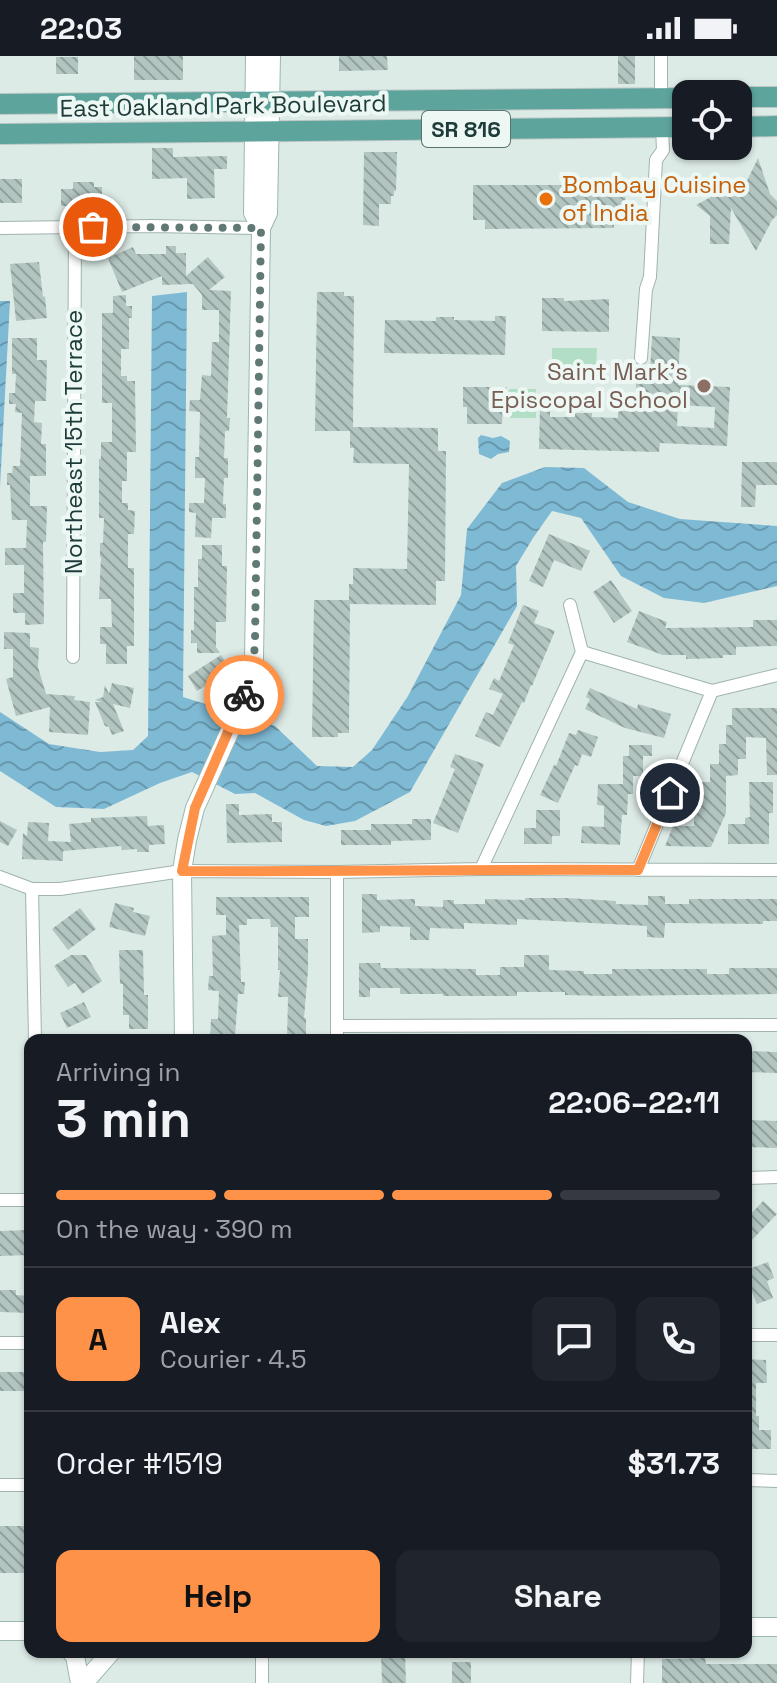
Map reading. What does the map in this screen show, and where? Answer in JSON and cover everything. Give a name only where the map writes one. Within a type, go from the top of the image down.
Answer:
[{"type":"main road","points":[[752,97],[777,97]]},
{"type":"main road","points":[[631,127],[655,111],[661,98]]},
{"type":"main road","name":"East Oakland Park Boulevard","points":[[0,104],[672,98]]},
{"type":"main road","points":[[662,128],[672,110]]},
{"type":"main road","points":[[752,127],[777,126]]},
{"type":"main road","name":"East Oakland Park Boulevard","points":[[0,134],[672,128]]},
{"type":"street","points":[[255,56],[263,101]]},
{"type":"street","points":[[184,1034],[182,871],[195,808],[238,713],[251,674],[255,639],[261,228],[253,213],[263,101],[271,56]]},
{"type":"street","points":[[661,56],[661,98]]},
{"type":"street","points":[[641,358],[646,289],[650,277],[656,160],[663,150],[662,128]]},
{"type":"street","name":"Northeast 15th Terrace","points":[[73,657],[75,227]]},
{"type":"street","points":[[0,228],[261,228]]},
{"type":"street","points":[[481,869],[582,652],[570,605]]},
{"type":"street","points":[[582,652],[712,691],[777,675]]},
{"type":"street","points":[[638,870],[712,691]]},
{"type":"street","points":[[0,877],[32,889],[60,889],[182,871],[777,870]]},
{"type":"street","points":[[337,872],[337,1034]]},
{"type":"street","points":[[32,889],[35,1034]]},
{"type":"street","points":[[337,1026],[777,1025]]},
{"type":"street","points":[[752,1178],[777,1177]]},
{"type":"street","points":[[0,1200],[24,1200]]},
{"type":"street","points":[[752,1335],[777,1335]]},
{"type":"street","points":[[0,1343],[24,1343]]},
{"type":"street","points":[[752,1480],[777,1481]]},
{"type":"street","points":[[0,1485],[24,1485]]},
{"type":"street","points":[[752,1627],[777,1627]]},
{"type":"street","points":[[0,1631],[24,1631]]},
{"type":"street","points":[[76,1658],[82,1683]]},
{"type":"street","points":[[82,1683],[105,1658]]},
{"type":"street","points":[[262,1658],[262,1683]]},
{"type":"street","points":[[637,1683],[638,1658]]},
{"type":"green space","points":[[552,348],[597,348],[596,369],[552,369]]},
{"type":"green space","points":[[509,389],[536,389],[536,418],[510,418]]},
{"type":"water","points":[[187,292],[183,697],[275,726],[317,766],[353,767],[372,750],[408,696],[461,595],[467,529],[502,483],[545,467],[584,468],[628,502],[680,519],[777,526],[777,586],[704,603],[664,598],[621,576],[581,518],[552,511],[516,566],[517,606],[410,792],[355,821],[326,826],[304,820],[255,793],[235,794],[192,772],[104,809],[56,807],[0,771],[0,712],[49,744],[100,752],[133,750],[148,736],[152,296]]},
{"type":"water","points":[[0,301],[10,301],[0,487]]},
{"type":"water","points":[[481,435],[501,436],[510,441],[509,452],[491,459],[479,454],[478,438]]},
{"type":"building","points":[[134,56],[183,56],[183,80],[134,80]]},
{"type":"building","points":[[339,56],[387,56],[388,70],[339,71]]},
{"type":"building","points":[[618,56],[635,56],[635,84],[618,84]]},
{"type":"building","points":[[56,57],[78,57],[78,74],[56,74]]},
{"type":"building","points":[[152,148],[173,148],[173,157],[227,156],[227,169],[214,169],[215,198],[187,199],[187,178],[152,179]]},
{"type":"building","points":[[364,152],[397,152],[396,191],[391,196],[391,204],[379,204],[379,226],[363,225]]},
{"type":"building","points":[[758,158],[770,194],[777,201],[777,215],[756,251],[731,208],[729,244],[710,244],[710,216],[696,205],[711,197],[712,189],[743,189]]},
{"type":"building","points":[[0,179],[22,179],[22,203],[0,203]]},
{"type":"building","points":[[73,182],[94,182],[94,187],[102,187],[102,206],[61,206],[61,189],[73,189]]},
{"type":"building","points":[[473,185],[625,185],[626,218],[614,218],[614,228],[485,229],[485,220],[473,220]]},
{"type":"building","points":[[166,246],[176,246],[176,253],[186,253],[186,276],[208,257],[225,277],[209,290],[231,291],[227,418],[230,418],[229,431],[225,431],[224,458],[228,458],[223,504],[226,504],[226,518],[212,518],[211,538],[195,537],[196,513],[189,512],[189,503],[204,503],[205,478],[195,478],[195,457],[199,457],[200,412],[189,411],[190,400],[200,400],[202,375],[211,376],[212,342],[219,342],[219,310],[202,310],[202,295],[193,284],[162,285],[162,276],[122,292],[108,258],[133,247],[136,254],[166,254]]},
{"type":"building","points":[[39,262],[47,318],[16,321],[10,264]]},
{"type":"building","points":[[317,292],[344,292],[344,296],[354,296],[353,427],[438,428],[438,451],[446,451],[445,581],[436,581],[436,605],[350,604],[349,733],[338,733],[338,737],[312,737],[314,600],[349,600],[353,568],[407,569],[409,464],[353,463],[350,431],[315,431]]},
{"type":"building","points":[[126,295],[126,306],[132,306],[132,318],[129,318],[129,349],[121,349],[121,376],[127,376],[127,381],[135,381],[136,452],[127,452],[127,481],[122,481],[122,503],[128,503],[128,510],[135,511],[134,534],[128,534],[128,568],[134,568],[134,646],[127,646],[127,664],[106,664],[106,644],[100,644],[100,627],[112,627],[111,599],[99,599],[100,543],[103,543],[104,518],[99,518],[99,459],[101,442],[112,442],[112,403],[102,403],[102,313],[113,313],[113,296]]},
{"type":"building","points":[[542,298],[564,298],[564,301],[609,299],[609,332],[542,331]]},
{"type":"building","points":[[495,316],[506,316],[505,355],[384,353],[385,320],[436,321],[436,317],[454,317],[454,320],[495,321]]},
{"type":"building","points":[[652,336],[680,338],[678,385],[730,387],[727,446],[660,443],[659,452],[539,449],[540,409],[550,410],[550,417],[592,413],[592,417],[618,418],[618,411],[636,411],[636,371],[650,372]],"holes":[[[678,405],[715,407],[714,428],[677,426]]]},
{"type":"building","points":[[12,338],[37,338],[37,360],[47,360],[46,401],[35,401],[34,422],[42,423],[41,444],[46,444],[46,476],[30,476],[30,506],[47,506],[46,542],[43,542],[44,624],[25,625],[25,613],[13,613],[13,593],[24,593],[24,565],[5,565],[5,548],[26,548],[27,520],[12,520],[10,485],[7,485],[7,473],[12,473],[13,466],[20,466],[22,413],[15,412],[16,404],[9,404],[9,393],[15,393],[16,374],[12,374]]},
{"type":"building","points":[[463,387],[507,387],[507,407],[503,407],[502,424],[467,424]]},
{"type":"building","points":[[742,462],[777,462],[777,485],[756,485],[755,507],[741,507]]},
{"type":"building","points":[[549,534],[590,551],[581,571],[554,560],[543,587],[529,581]]},
{"type":"building","points":[[202,545],[222,545],[222,566],[227,566],[226,622],[216,622],[216,647],[220,653],[197,653],[197,643],[191,643],[194,587],[198,587],[198,559],[202,559]]},
{"type":"building","points":[[611,580],[632,611],[614,623],[593,592]]},
{"type":"building","points":[[523,605],[539,611],[534,623],[555,631],[524,703],[500,747],[475,736],[486,712],[493,715],[503,694],[489,689],[494,678],[499,681],[514,645],[508,643]]},
{"type":"building","points":[[639,611],[667,622],[665,628],[753,627],[753,620],[777,620],[777,646],[736,647],[736,655],[723,655],[723,658],[686,659],[686,655],[663,655],[627,642]]},
{"type":"building","points":[[4,632],[30,633],[30,647],[39,648],[38,667],[46,694],[75,696],[74,700],[90,702],[88,735],[49,732],[50,707],[16,716],[6,679],[13,677],[13,649],[4,649]]},
{"type":"building","points":[[221,655],[231,670],[197,691],[188,676]]},
{"type":"building","points":[[112,683],[134,688],[130,708],[113,704],[124,731],[112,735],[95,702],[102,702],[95,700],[103,697],[105,685],[109,694]]},
{"type":"building","points":[[590,688],[637,709],[638,704],[671,714],[664,738],[625,728],[585,709],[590,699],[586,697]]},
{"type":"building","points":[[732,708],[777,708],[777,775],[767,775],[766,738],[746,737],[746,759],[738,759],[738,775],[726,776],[726,813],[711,847],[665,846],[673,826],[694,826],[694,802],[702,802],[702,782],[710,782],[710,764],[719,764],[719,744],[726,744],[726,725],[732,725]]},
{"type":"building","points":[[578,730],[598,737],[591,757],[582,754],[578,766],[575,765],[558,803],[540,795],[569,733],[576,735]]},
{"type":"building","points":[[629,745],[652,745],[652,756],[643,756],[643,776],[633,776],[633,794],[628,794],[627,815],[622,815],[620,845],[581,843],[582,826],[604,827],[604,806],[597,805],[598,784],[623,784],[623,756],[629,756]]},
{"type":"building","points":[[455,754],[484,764],[458,833],[433,823],[455,769],[450,767]]},
{"type":"building","points":[[749,782],[773,782],[769,844],[728,844],[728,824],[745,824],[745,818],[750,817]]},
{"type":"building","points":[[226,804],[239,804],[239,815],[272,814],[272,822],[282,822],[282,842],[227,843]]},
{"type":"building","points":[[536,810],[560,810],[560,836],[552,836],[552,844],[524,844],[524,828],[536,828]]},
{"type":"building","points":[[147,816],[148,826],[164,825],[165,844],[149,845],[149,852],[122,850],[121,846],[63,851],[63,861],[22,859],[23,833],[27,836],[28,822],[49,823],[48,841],[71,842],[69,824],[91,822],[91,818]]},
{"type":"building","points":[[412,819],[431,819],[431,840],[391,841],[391,845],[341,845],[341,830],[371,830],[371,824],[412,824]]},
{"type":"building","points":[[0,821],[17,830],[8,846],[0,842]]},
{"type":"building","points":[[362,894],[377,894],[377,900],[415,899],[415,906],[443,907],[443,900],[454,900],[454,904],[485,904],[485,899],[525,898],[648,905],[648,896],[665,896],[665,904],[689,904],[689,899],[777,899],[777,921],[763,921],[763,924],[665,923],[664,938],[647,937],[647,926],[517,919],[517,925],[464,923],[464,929],[430,928],[429,940],[410,940],[410,927],[380,926],[380,932],[362,933]]},
{"type":"building","points":[[216,897],[309,897],[309,917],[295,917],[295,939],[308,939],[306,1034],[287,1034],[288,997],[278,997],[278,927],[271,927],[270,919],[247,919],[247,925],[239,925],[241,982],[245,982],[244,994],[238,994],[235,1034],[210,1034],[211,1019],[218,1019],[219,991],[208,990],[209,976],[213,976],[212,936],[226,935],[226,915],[216,915]]},
{"type":"building","points":[[115,903],[150,916],[145,936],[109,927]]},
{"type":"building","points":[[80,908],[96,929],[68,950],[52,929]]},
{"type":"building","points":[[119,950],[143,950],[148,1029],[129,1029],[129,1015],[123,1015]]},
{"type":"building","points":[[71,955],[86,955],[102,981],[82,994],[75,983],[68,987],[54,966]]},
{"type":"building","points":[[524,955],[549,955],[549,970],[584,971],[584,974],[612,974],[612,969],[707,969],[707,974],[729,974],[729,968],[777,968],[777,994],[605,996],[517,992],[517,996],[443,996],[400,994],[400,988],[370,988],[370,997],[359,997],[359,963],[380,963],[381,968],[476,969],[476,975],[500,975],[500,967],[524,967]]},
{"type":"building","points":[[84,1002],[91,1017],[67,1028],[60,1013]]},
{"type":"building","points":[[752,1051],[777,1052],[777,1073],[752,1072]]},
{"type":"building","points":[[752,1120],[777,1121],[777,1148],[752,1147]]},
{"type":"building","points":[[763,1201],[777,1214],[752,1240],[752,1213]]},
{"type":"building","points":[[24,1230],[24,1255],[0,1256],[0,1231]]},
{"type":"building","points":[[768,1262],[774,1278],[767,1281],[773,1298],[757,1304],[752,1292],[752,1268]]},
{"type":"building","points":[[0,1290],[16,1290],[16,1295],[24,1296],[24,1313],[0,1312]]},
{"type":"building","points":[[752,1359],[766,1360],[767,1383],[756,1383],[756,1416],[759,1416],[759,1430],[771,1430],[771,1449],[752,1449]]},
{"type":"building","points":[[0,1372],[24,1372],[24,1391],[0,1391]]},
{"type":"building","points":[[0,1526],[24,1526],[24,1573],[0,1573]]},
{"type":"building","points":[[381,1658],[405,1658],[406,1683],[382,1683]]},
{"type":"building","points":[[705,1658],[706,1664],[777,1664],[777,1683],[662,1683],[662,1659]]},
{"type":"building","points":[[452,1662],[471,1662],[471,1683],[452,1683]]},
{"type":"way so far","points":[[93,227],[261,228],[255,639],[254,659],[244,695]]},
{"type":"place","name":"Bombay Cuisine of India","points":[[546,199]]},
{"type":"place","name":"Saint Mark's Episcopal School","points":[[704,386]]},
{"type":"route","points":[[244,695],[195,808],[182,871],[638,870],[670,793]]}]
